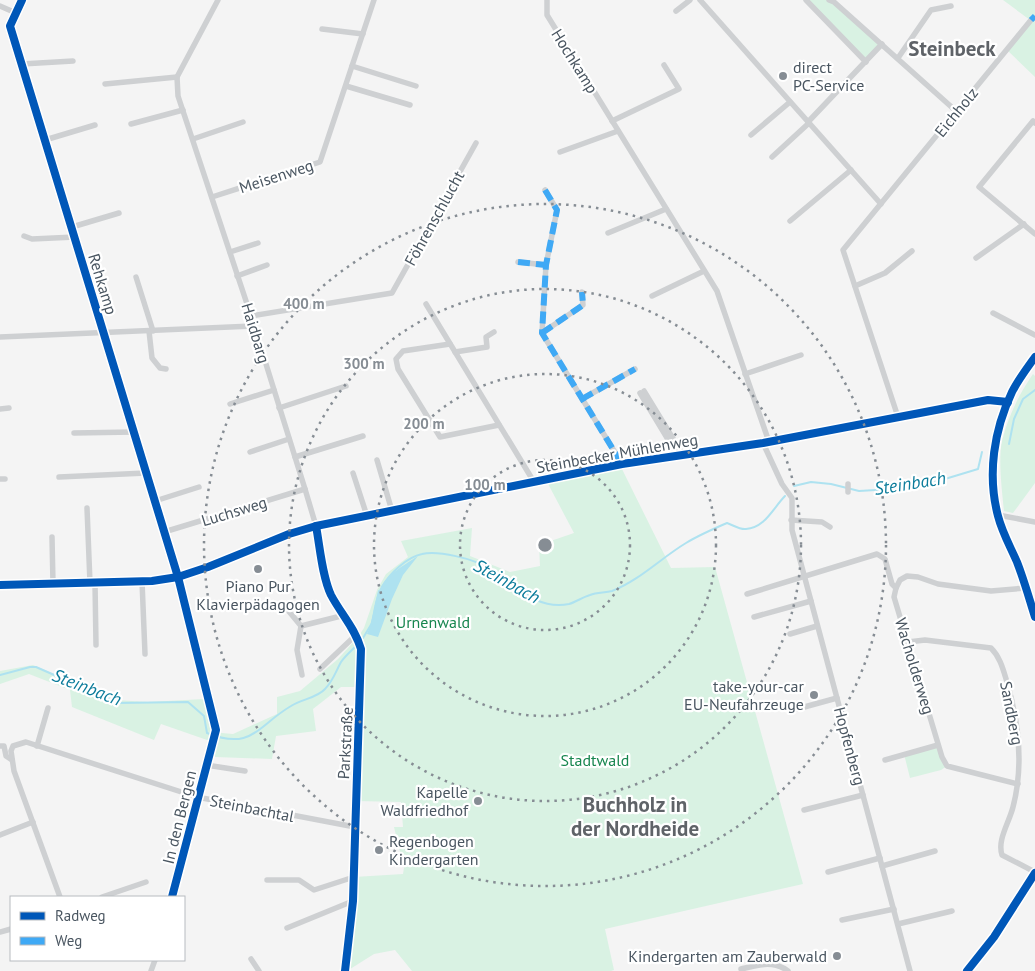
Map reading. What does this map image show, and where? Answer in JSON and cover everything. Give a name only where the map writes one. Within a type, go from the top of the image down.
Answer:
[{"type":"street","name":"Rehkamp","points":[[22,0],[10,26],[178,577]]},
{"type":"street","points":[[104,84],[177,77],[218,0]]},
{"type":"street","name":"Meisenweg","points":[[212,197],[320,162],[374,0]]},
{"type":"street","name":"Hochkamp","points":[[547,0],[546,15],[716,291],[766,442]]},
{"type":"street","points":[[676,11],[690,0]]},
{"type":"street","points":[[700,0],[881,204]]},
{"type":"street","points":[[806,0],[866,62]]},
{"type":"street","points":[[829,0],[834,2],[956,111]]},
{"type":"street","points":[[0,6],[16,13]]},
{"type":"street","points":[[898,58],[931,10],[951,6]]},
{"type":"street","name":"Eichholz","points":[[855,286],[843,250],[1031,20]]},
{"type":"street","points":[[322,29],[363,34]]},
{"type":"street","points":[[772,157],[808,123],[882,44]]},
{"type":"street","points":[[22,64],[73,61]]},
{"type":"street","points":[[612,121],[679,89],[664,65]]},
{"type":"street","points":[[352,66],[416,86]]},
{"type":"street","name":"Haidbarg","points":[[177,77],[178,96],[230,252],[316,526]]},
{"type":"street","points":[[346,86],[410,105]]},
{"type":"street","points":[[751,135],[790,102]]},
{"type":"street","points":[[131,124],[183,110]]},
{"type":"street","points":[[1035,123],[1033,121],[979,187],[1035,234]]},
{"type":"street","points":[[193,139],[243,122]]},
{"type":"street","points":[[45,140],[95,125]]},
{"type":"street","points":[[560,152],[618,131]]},
{"type":"street","name":"Föhrenschlucht","points":[[250,316],[392,293],[476,143]]},
{"type":"street","points":[[790,221],[851,170]]},
{"type":"street","points":[[545,190],[557,210],[546,265],[542,333],[622,464]]},
{"type":"street","points":[[608,233],[666,209]]},
{"type":"street","points":[[72,227],[118,213]]},
{"type":"street","points":[[976,258],[1024,224]]},
{"type":"street","name":"Rehkamp","points":[[24,236],[32,239],[75,237]]},
{"type":"street","points":[[230,252],[258,243]]},
{"type":"street","points":[[898,417],[855,286],[885,272],[912,251]]},
{"type":"street","points":[[518,262],[546,265]]},
{"type":"street","points":[[237,276],[267,265]]},
{"type":"street","points":[[652,296],[704,271]]},
{"type":"street","points":[[136,277],[151,331],[152,358],[160,368],[166,370]]},
{"type":"street","points":[[542,333],[583,305],[582,292]]},
{"type":"street","points":[[426,304],[534,482]]},
{"type":"street","points":[[993,313],[1035,335]]},
{"type":"street","points":[[0,335],[104,334],[253,326]]},
{"type":"street","points":[[455,352],[487,347],[486,337],[494,332]]},
{"type":"street","points":[[450,344],[403,351],[396,359],[398,369],[440,437],[499,425]]},
{"type":"street","points":[[745,374],[800,355]]},
{"type":"street","points":[[1035,357],[1018,382],[1008,402],[995,443],[992,469],[993,489],[998,515],[1035,616]]},
{"type":"street","points":[[582,399],[635,369]]},
{"type":"street","points":[[279,408],[346,386]]},
{"type":"street","points":[[230,404],[274,390]]},
{"type":"street","name":"Steinbecker Mühlenweg","points":[[642,392],[681,455]]},
{"type":"street","name":"Steinbecker Mühlenweg","points":[[0,585],[142,581],[178,577],[208,567],[289,534],[316,526],[622,464],[766,442],[988,400],[1008,402]]},
{"type":"street","points":[[0,409],[9,408]]},
{"type":"street","points":[[74,433],[134,432]]},
{"type":"street","points":[[295,457],[363,436]]},
{"type":"street","points":[[250,452],[289,439]]},
{"type":"street","name":"Hopfenberg","points":[[766,442],[782,484],[792,498],[792,530],[910,971]]},
{"type":"street","points":[[377,460],[392,511]]},
{"type":"street","points":[[59,477],[146,473]]},
{"type":"street","points":[[353,473],[367,516]]},
{"type":"street","points":[[848,484],[848,492]]},
{"type":"street","points":[[155,501],[199,487]]},
{"type":"street","name":"Luchsweg","points":[[164,532],[305,489]]},
{"type":"street","points":[[88,508],[96,645]]},
{"type":"street","points":[[998,515],[1035,522]]},
{"type":"street","points":[[792,520],[822,522],[830,527]]},
{"type":"street","name":"Parkstraße","points":[[316,526],[327,587],[356,634],[361,649],[362,668],[353,901],[345,971]]},
{"type":"street","points":[[52,537],[53,584]]},
{"type":"street","name":"Wacholderweg","points":[[804,578],[877,554],[885,559],[892,584],[896,588],[894,598],[942,757],[948,766],[1018,784]]},
{"type":"street","points":[[896,588],[900,580],[907,576],[918,577],[938,584],[991,591],[1026,588]]},
{"type":"street","points":[[178,577],[216,730]]},
{"type":"street","points":[[747,594],[804,578]]},
{"type":"street","points":[[142,581],[145,654]]},
{"type":"street","points":[[754,617],[811,601]]},
{"type":"street","points":[[287,608],[301,626],[297,650],[302,675]]},
{"type":"street","points":[[301,626],[345,615]]},
{"type":"street","points":[[790,634],[817,626]]},
{"type":"street","points":[[320,669],[356,634]]},
{"type":"street","name":"Sandberg","points":[[908,642],[925,640],[990,648],[998,655],[1018,723],[1020,752],[1018,784],[1013,808],[999,847],[1002,855],[1035,872]]},
{"type":"street","name":"Hopfenberg","points":[[797,709],[837,698]]},
{"type":"street","points":[[37,746],[48,708]]},
{"type":"street","name":"Steinbachtal","points":[[12,760],[11,751],[13,746],[26,742],[197,797],[355,827]]},
{"type":"street","name":"In den Bergen","points":[[172,896],[212,744]]},
{"type":"street","points":[[885,760],[938,745]]},
{"type":"street","points":[[0,746],[4,746],[6,756],[12,760],[14,771],[60,896]]},
{"type":"street","name":"In den Bergen","points":[[206,764],[245,770]]},
{"type":"street","name":"Hopfenberg","points":[[804,810],[863,795]]},
{"type":"street","points":[[0,835],[33,822]]},
{"type":"street","points":[[882,866],[936,851]]},
{"type":"street","points":[[828,872],[880,858]]},
{"type":"street","points":[[967,971],[994,937],[1035,872]]},
{"type":"street","points":[[267,880],[299,880],[314,890],[354,877]]},
{"type":"street","points":[[105,896],[146,882]]},
{"type":"street","points":[[287,928],[353,901]]},
{"type":"street","points":[[842,920],[894,910]]},
{"type":"street","points":[[898,924],[952,911]]},
{"type":"street","points":[[251,959],[259,971]]},
{"type":"street","points":[[741,969],[772,964],[781,966],[788,971]]},
{"type":"green space","points":[[806,0],[829,0],[882,44],[866,62]]},
{"type":"green space","points":[[1003,0],[1035,0],[1035,77],[1006,49],[1030,20]]},
{"type":"green space","points":[[1033,374],[1035,376],[1035,483],[1013,513],[1004,511],[1000,457],[1002,441],[1011,415]]},
{"type":"green space","name":"Stadtwald","points":[[621,467],[671,568],[715,567],[803,884],[605,929],[614,970],[412,971],[395,950],[374,954],[347,971],[354,877],[403,874],[404,868],[394,827],[403,827],[401,802],[356,801],[361,687],[341,687],[313,709],[316,731],[276,736],[272,759],[215,757],[210,741],[161,724],[154,740],[72,707],[70,690],[29,674],[0,684],[0,671],[33,665],[116,700],[148,702],[204,699],[211,732],[233,734],[277,714],[277,697],[300,691],[338,659],[358,637],[364,628],[377,590],[386,574],[408,557],[401,541],[472,528],[470,556],[510,572],[540,566],[539,545],[574,533],[546,480]]},
{"type":"green space","points":[[938,745],[947,766],[941,770],[910,778],[904,754]]},
{"type":"water","points":[[418,556],[403,575],[378,637],[367,634],[376,598],[381,587],[395,572]]},
{"type":"waterway","name":"Steinbach","points":[[1009,444],[1014,419],[1023,399],[1035,390]]},
{"type":"waterway","name":"Steinbach","points":[[794,486],[811,482],[831,484],[859,491],[892,489],[935,482],[978,469],[982,452]]},
{"type":"waterway","name":"Steinbach","points":[[382,587],[405,562],[422,554],[437,553],[474,561],[488,568],[535,600],[557,605],[569,604],[593,594],[612,591],[622,586],[686,543],[727,523],[744,529],[753,528],[764,521],[785,496]]},
{"type":"waterway","name":"Steinbach","points":[[363,638],[372,623],[379,591]]},
{"type":"waterway","name":"Steinbach","points":[[0,675],[36,667],[118,703],[188,702],[204,716],[207,733],[222,738],[234,739],[244,738],[253,734],[291,706],[322,692],[330,683],[343,660],[357,645]]},
{"type":"marked path","points":[[1031,20],[1035,16]]},
{"type":"marked path","points":[[545,190],[557,210],[546,265],[542,333],[622,464]]},
{"type":"marked path","points":[[518,262],[546,265]]},
{"type":"marked path","points":[[542,333],[583,305],[582,292]]},
{"type":"marked path","points":[[582,399],[635,369]]},
{"type":"cycle path","points":[[22,0],[10,26],[178,577],[216,730],[172,896]]},
{"type":"cycle path","points":[[1035,357],[1017,383],[1006,407],[997,437],[993,468],[993,484],[998,516],[1020,569],[1035,617]]},
{"type":"cycle path","points":[[0,585],[152,581],[178,577],[208,567],[289,534],[316,526],[622,464],[763,443],[988,400],[1008,402]]},
{"type":"cycle path","points":[[316,526],[323,570],[328,587],[355,634],[361,649],[353,901],[345,971]]},
{"type":"cycle path","points":[[967,971],[994,937],[1035,873]]},
{"type":"place","name":"direct PC-Service","points":[[783,76]]},
{"type":"place","name":"Piano Pur Klavierpädagogen","points":[[258,569]]},
{"type":"place","name":"take-your-car EU-Neufahrzeuge","points":[[814,695]]},
{"type":"place","name":"Kapelle Waldfriedhof","points":[[478,801]]},
{"type":"place","name":"Regenbogen Kindergarten","points":[[379,850]]},
{"type":"place","name":"Kindergarten am Zauberwald","points":[[837,956]]},
{"type":"district","name":"Steinbeck","points":[[952,48]]},
{"type":"district","name":"Buchholz in der Nordheide","points":[[635,816]]},
{"type":"park label","name":"Urnenwald","points":[[433,622]]}]
